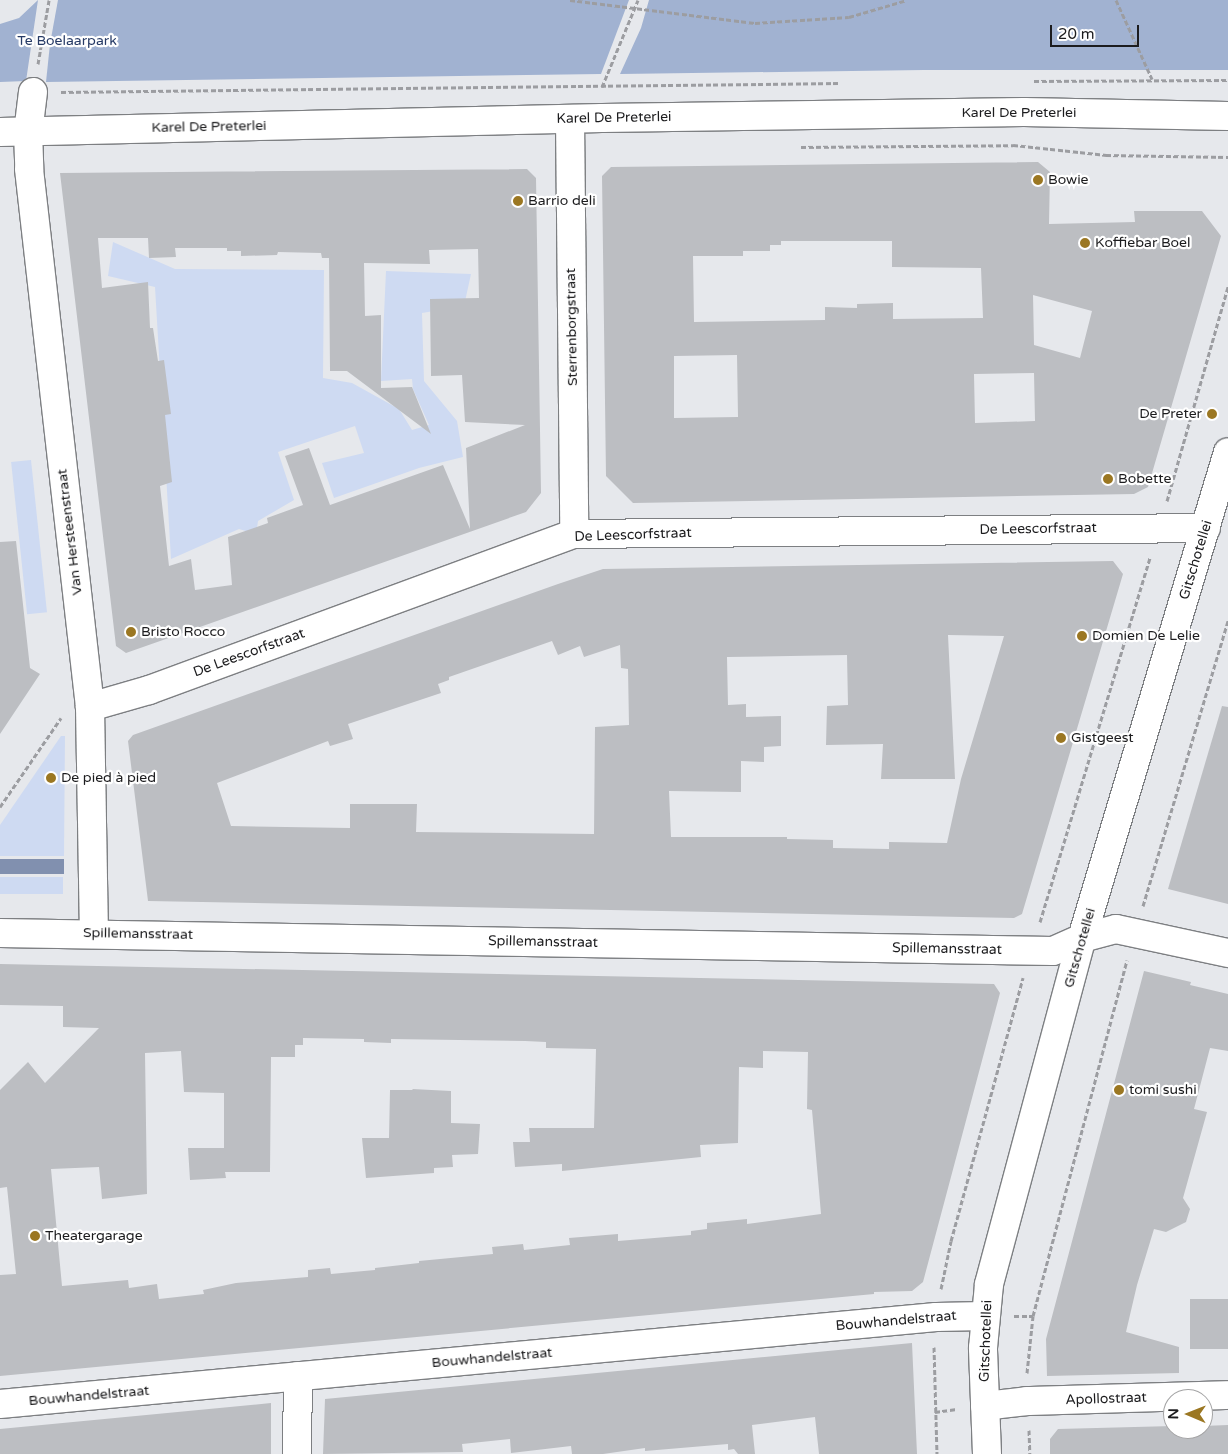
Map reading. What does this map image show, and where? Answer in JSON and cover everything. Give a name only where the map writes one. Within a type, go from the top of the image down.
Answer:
[{"type":"street","name":"Van Hersteenstraat","points":[[34,92],[28,132],[30,179],[90,707],[94,934]]},
{"type":"street","name":"Karel De Preterlei","points":[[0,132],[570,119],[1024,112],[1228,116]]},
{"type":"street","name":"Sterrenborgstraat","points":[[570,119],[574,534]]},
{"type":"street","name":"Gitschotellei","points":[[987,1454],[985,1316],[989,1284],[1082,938],[1228,452]]},
{"type":"street","name":"De Leescorfstraat","points":[[90,707],[149,690],[574,534],[1206,528]]},
{"type":"street","name":"Spillemansstraat","points":[[0,932],[1053,951],[1082,938],[1116,929],[1228,953]]},
{"type":"street","name":"Bouwhandelstraat","points":[[0,1404],[936,1317],[985,1316]]},
{"type":"street","points":[[297,1454],[298,1376]]},
{"type":"street","name":"Apollostraat","points":[[985,1406],[1027,1401],[1228,1395]]},
{"type":"path","points":[[48,0],[34,92],[602,86],[638,0]]},
{"type":"path","points":[[570,0],[755,24],[849,17],[907,0]]},
{"type":"path","points":[[1116,0],[1152,79],[1228,80]]},
{"type":"path","points":[[798,147],[1014,145],[1106,155],[1228,157]]},
{"type":"path","points":[[937,1454],[934,1350],[936,1317],[951,1241],[1031,950],[1204,377],[1228,287]]},
{"type":"path","points":[[1030,1454],[1027,1355],[1033,1316],[1135,933],[1228,620]]},
{"type":"path","points":[[0,807],[87,680]]},
{"type":"shaded area","points":[[113,242],[175,269],[324,270],[323,378],[352,383],[399,409],[412,430],[429,425],[413,389],[412,379],[381,381],[386,271],[471,274],[464,306],[422,313],[424,381],[457,421],[463,457],[419,468],[334,498],[322,463],[364,453],[355,426],[278,452],[294,500],[258,521],[256,534],[239,529],[171,559],[155,287],[108,276]]},
{"type":"shaded area","points":[[31,460],[47,612],[27,614],[11,462]]},
{"type":"shaded area","points":[[61,736],[65,736],[64,856],[0,856],[0,825]]},
{"type":"shaded area","points":[[0,859],[64,859],[64,874],[0,874]]},
{"type":"shaded area","points":[[0,877],[63,877],[63,894],[0,894]]},
{"type":"green space","points":[[38,0],[26,81],[0,82],[0,24],[19,18]]},
{"type":"green space","name":"Te Boelaarpark","points":[[58,0],[629,0],[601,74],[46,82],[50,44]]},
{"type":"green space","points":[[649,0],[1228,0],[1228,70],[924,70],[620,74],[641,28]]},
{"type":"building","points":[[1038,162],[1050,172],[1049,224],[1135,222],[1134,211],[1202,211],[1221,236],[1148,487],[1134,494],[633,503],[606,476],[602,176],[611,167]],"holes":[[[781,241],[892,241],[892,267],[981,268],[983,318],[893,319],[893,303],[857,304],[857,308],[825,307],[825,320],[694,322],[693,256],[743,256],[743,251],[770,251],[770,245],[781,245]],[[1033,295],[1092,311],[1080,358],[1034,345]],[[737,355],[738,417],[674,418],[674,356]],[[1034,373],[1035,421],[975,423],[974,374]]]},
{"type":"building","points":[[527,169],[536,178],[541,493],[526,512],[126,653],[116,646],[60,173]],"holes":[[[98,238],[148,238],[149,258],[176,257],[175,248],[227,248],[227,251],[241,251],[241,256],[277,255],[278,252],[321,253],[322,258],[329,258],[330,371],[347,371],[431,434],[412,387],[381,388],[381,315],[365,316],[364,263],[430,264],[429,250],[478,249],[479,298],[430,299],[431,376],[462,375],[465,422],[525,425],[466,448],[470,529],[443,465],[330,505],[309,448],[285,456],[303,505],[267,518],[268,523],[228,537],[232,585],[195,590],[191,559],[169,566],[160,486],[172,482],[165,415],[171,414],[164,360],[158,361],[153,328],[150,328],[148,282],[102,288]]]},
{"type":"building","points":[[16,541],[30,668],[40,674],[0,734],[0,542]]},
{"type":"building","points":[[1113,561],[1123,574],[1022,914],[1014,918],[148,901],[128,741],[133,735],[603,569]],"holes":[[[948,635],[1004,636],[961,779],[947,843],[889,842],[889,849],[833,848],[833,840],[787,839],[787,837],[671,837],[669,791],[741,792],[741,761],[764,762],[764,747],[781,746],[781,716],[746,717],[746,704],[728,705],[727,657],[847,655],[848,705],[827,706],[826,745],[883,744],[881,779],[955,779]],[[552,641],[558,655],[580,646],[584,657],[620,645],[621,668],[628,669],[629,725],[595,727],[594,834],[416,832],[417,804],[350,804],[350,828],[231,826],[217,783],[328,741],[330,746],[353,739],[348,724],[441,693],[438,684],[449,680],[449,677]]]},
{"type":"building","points":[[1222,706],[1228,707],[1228,904],[1168,889]]},
{"type":"building","points":[[0,964],[994,984],[1000,993],[923,1282],[912,1291],[874,1292],[874,1294],[0,1376],[0,1275],[16,1274],[7,1187],[0,1188],[0,1090],[28,1062],[45,1083],[99,1028],[63,1027],[63,1006],[0,1005]],"holes":[[[303,1038],[364,1039],[364,1042],[391,1043],[391,1039],[525,1041],[546,1042],[546,1048],[596,1049],[594,1128],[529,1128],[530,1142],[513,1142],[515,1167],[562,1164],[562,1171],[701,1157],[700,1145],[738,1143],[739,1067],[763,1068],[763,1051],[808,1052],[807,1109],[812,1110],[821,1214],[747,1224],[747,1219],[707,1223],[707,1229],[691,1231],[691,1235],[618,1241],[618,1234],[569,1238],[570,1245],[524,1250],[523,1244],[492,1247],[493,1254],[419,1261],[419,1263],[375,1268],[375,1270],[331,1274],[330,1268],[308,1270],[308,1277],[236,1283],[203,1290],[204,1294],[159,1299],[157,1284],[129,1288],[128,1280],[62,1286],[51,1169],[99,1167],[102,1199],[147,1194],[145,1053],[181,1051],[184,1092],[224,1093],[224,1148],[188,1148],[190,1180],[226,1178],[225,1172],[270,1172],[271,1057],[295,1057],[295,1045],[303,1045]]]},
{"type":"building","points":[[1144,971],[1191,982],[1190,985],[1228,994],[1228,1051],[1210,1048],[1194,1109],[1207,1112],[1183,1198],[1190,1209],[1186,1222],[1166,1232],[1154,1229],[1137,1285],[1126,1332],[1179,1347],[1179,1373],[1047,1376],[1046,1339]]},
{"type":"building","points":[[390,1090],[451,1091],[451,1123],[480,1124],[478,1154],[452,1155],[453,1167],[434,1168],[434,1173],[366,1178],[362,1138],[389,1138]]},
{"type":"building","points":[[1190,1299],[1228,1299],[1228,1349],[1190,1349]]},
{"type":"building","points":[[912,1343],[917,1454],[819,1454],[815,1417],[752,1425],[755,1454],[738,1454],[734,1449],[728,1450],[728,1444],[645,1451],[645,1448],[603,1454],[572,1454],[571,1446],[511,1453],[510,1439],[462,1444],[463,1452],[323,1454],[325,1399]]},
{"type":"building","points":[[271,1403],[271,1454],[0,1454],[0,1429]]},
{"type":"building","points":[[1228,1425],[1228,1454],[1050,1454],[1050,1439],[1058,1429],[1163,1426],[1163,1439],[1213,1439],[1213,1426]]},
{"type":"place","name":"Bowie","points":[[1038,180]]},
{"type":"place","name":"Barrio deli","points":[[518,201]]},
{"type":"place","name":"Koffiebar Boel","points":[[1085,243]]},
{"type":"place","name":"De Preter","points":[[1212,414]]},
{"type":"place","name":"Bobette","points":[[1108,479]]},
{"type":"place","name":"Bristo Rocco","points":[[131,632]]},
{"type":"place","name":"Domien De Lelie","points":[[1082,636]]},
{"type":"place","name":"Gistgeest","points":[[1061,738]]},
{"type":"place","name":"De pied à pied","points":[[51,778]]},
{"type":"place","name":"tomi sushi","points":[[1119,1090]]},
{"type":"place","name":"Theatergarage","points":[[35,1236]]}]
